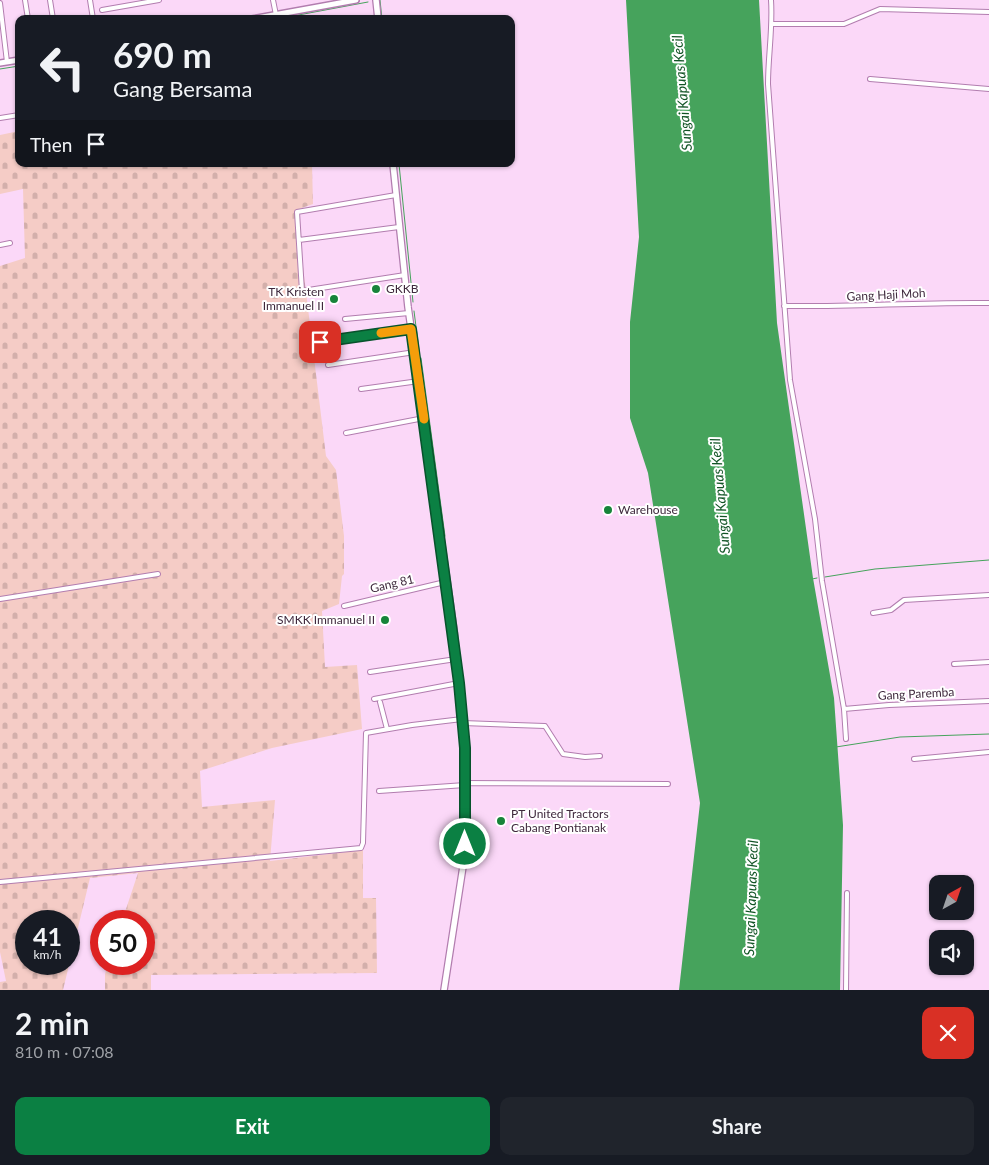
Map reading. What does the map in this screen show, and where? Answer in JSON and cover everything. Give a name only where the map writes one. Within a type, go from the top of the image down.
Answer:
[{"type":"main road","points":[[376,0],[378,15]]},
{"type":"main road","points":[[393,167],[411,329],[456,659],[462,721],[465,784],[464,860],[444,990]]},
{"type":"street","points":[[25,0],[27,15]]},
{"type":"street","points":[[50,0],[52,15]]},
{"type":"street","points":[[90,0],[93,15]]},
{"type":"street","points":[[102,10],[159,0]]},
{"type":"street","points":[[273,0],[276,15],[356,0]]},
{"type":"street","points":[[771,0],[772,24],[768,48],[768,84],[792,397],[815,519],[822,581],[844,709],[846,739]]},
{"type":"street","points":[[0,3],[7,62]]},
{"type":"street","points":[[772,24],[844,24],[880,9],[989,12]]},
{"type":"street","points":[[0,63],[15,61]]},
{"type":"street","points":[[870,79],[989,89]]},
{"type":"street","points":[[0,118],[15,116]]},
{"type":"street","points":[[396,195],[297,212],[302,291],[405,275]]},
{"type":"street","points":[[299,240],[399,227]]},
{"type":"street","points":[[0,245],[10,243]]},
{"type":"street","name":"Gang Haji Moh","points":[[784,306],[868,307],[910,304],[989,303]]},
{"type":"street","points":[[345,319],[409,312]]},
{"type":"street","points":[[320,342],[411,329]]},
{"type":"street","points":[[328,365],[415,352]]},
{"type":"street","points":[[361,389],[419,381]]},
{"type":"street","points":[[346,433],[424,418]]},
{"type":"street","points":[[0,599],[158,574]]},
{"type":"street","name":"Gang 81","points":[[344,606],[445,582]]},
{"type":"street","points":[[873,614],[892,610],[904,600],[989,595]]},
{"type":"street","points":[[370,672],[456,659]]},
{"type":"street","points":[[954,664],[989,662]]},
{"type":"street","points":[[374,699],[459,683]]},
{"type":"street","points":[[380,702],[386,729]]},
{"type":"street","name":"Gang Paremba","points":[[844,709],[889,705],[989,702]]},
{"type":"street","points":[[0,882],[361,848],[363,843],[366,733],[462,721],[545,726],[563,754],[585,757],[600,756]]},
{"type":"street","points":[[914,759],[989,752]]},
{"type":"street","points":[[379,791],[465,784],[668,784]]},
{"type":"street","points":[[846,990],[847,893]]},
{"type":"green space","points":[[15,132],[15,167],[312,167],[313,204],[296,210],[326,456],[336,470],[344,536],[344,574],[342,576],[339,604],[322,611],[325,667],[357,665],[362,729],[272,748],[200,771],[202,807],[275,800],[270,861],[363,850],[363,898],[376,898],[377,973],[155,975],[155,910],[126,910],[138,873],[90,878],[80,919],[80,910],[15,910],[15,975],[67,975],[63,990],[0,990],[0,982],[6,981],[0,952],[0,266],[25,258],[23,189],[0,194],[0,135]]},
{"type":"green space","points":[[105,975],[151,975],[151,990],[105,990]]},
{"type":"water","name":"Sungai Kapuas Kecil","points":[[626,0],[759,0],[777,323],[813,578],[834,698],[843,825],[840,990],[679,990],[700,803],[648,473],[630,418],[630,322],[639,237]]},
{"type":"waterway","points":[[380,0],[382,15]]},
{"type":"waterway","points":[[298,15],[368,2]]},
{"type":"waterway","points":[[0,69],[15,67]]},
{"type":"waterway","points":[[399,167],[413,302]]},
{"type":"waterway","points":[[414,311],[419,350]]},
{"type":"waterway","points":[[421,358],[445,536]]},
{"type":"waterway","points":[[825,577],[875,569],[989,560]]},
{"type":"waterway","points":[[812,579],[817,578]]},
{"type":"waterway","points":[[836,747],[900,737],[989,734]]},
{"type":"slow traffic","points":[[381,333],[411,329],[424,419]]},
{"type":"place","name":"GKKB","points":[[376,289]]},
{"type":"place","name":"TK Kristen Immanuel II","points":[[334,299]]},
{"type":"place","name":"Warehouse","points":[[608,510]]},
{"type":"place","name":"SMKK Immanuel II","points":[[385,620]]},
{"type":"place","name":"PT United Tractors Cabang Pontianak","points":[[501,821]]},
{"type":"route","points":[[320,342],[411,329],[441,540],[445,582],[454,630],[465,748],[465,844]]}]
